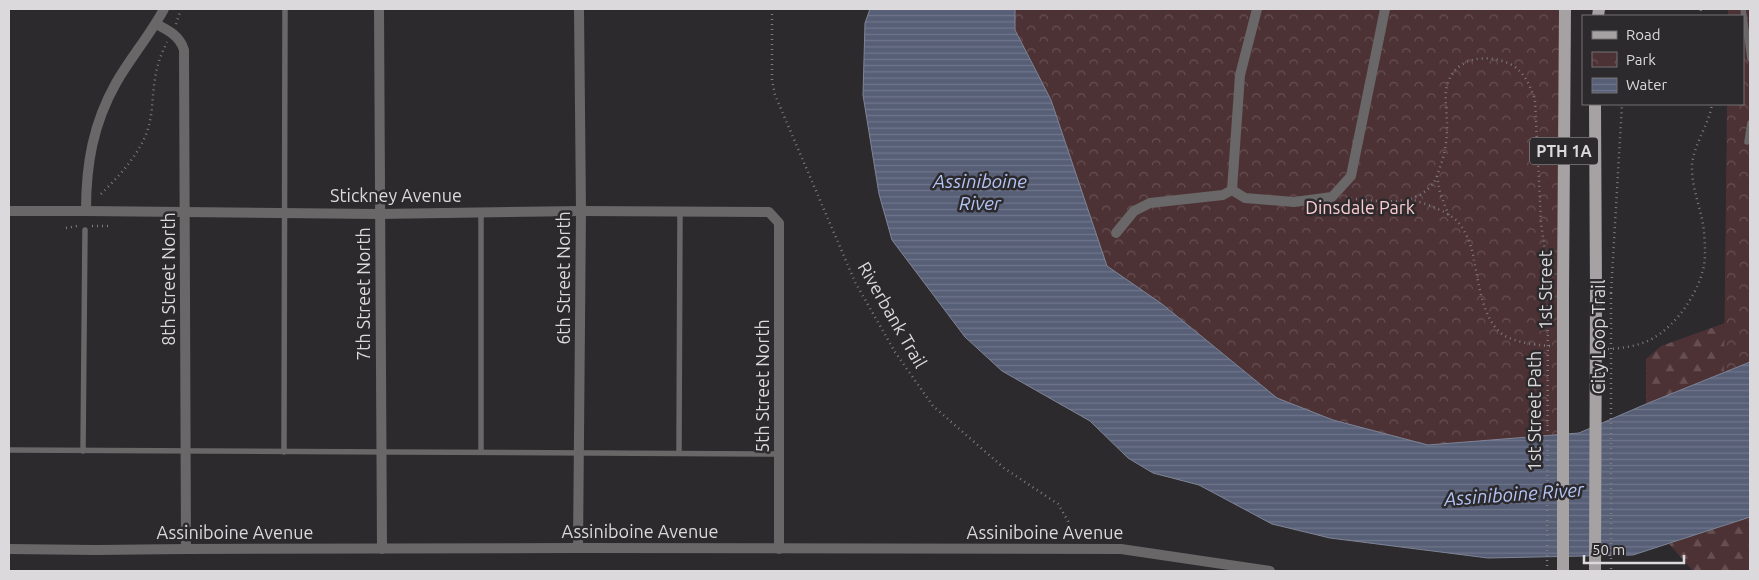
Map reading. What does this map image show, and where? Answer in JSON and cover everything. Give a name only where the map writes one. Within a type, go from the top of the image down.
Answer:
[{"type":"main road","name":"1st Street","points":[[1563,571],[1565,9]]},
{"type":"main road","name":"PTH 1A","points":[[1595,105],[1595,571]]},
{"type":"street","points":[[86,211],[87,174],[90,153],[96,128],[105,104],[164,9]]},
{"type":"street","name":"7th Street North","points":[[379,9],[382,549]]},
{"type":"street","name":"6th Street North","points":[[578,548],[581,211],[579,9]]},
{"type":"street","points":[[1232,190],[1240,75],[1257,9]]},
{"type":"street","points":[[1232,190],[1245,198],[1294,202],[1332,197],[1351,176],[1385,9]]},
{"type":"street","points":[[156,24],[172,32]]},
{"type":"street","name":"8th Street North","points":[[172,32],[182,43],[184,50],[186,549]]},
{"type":"street","points":[[1116,233],[1134,211],[1150,203],[1223,195],[1232,190]]},
{"type":"street","name":"Stickney Avenue","points":[[9,211],[379,214],[581,211],[770,212],[779,223]]},
{"type":"street","name":"5th Street North","points":[[779,223],[780,549]]},
{"type":"street","name":"Assiniboine Avenue","points":[[9,549],[1122,549],[1270,571]]},
{"type":"lane","points":[[284,452],[285,9]]},
{"type":"lane","points":[[1744,16],[1750,59]]},
{"type":"lane","points":[[1746,142],[1750,123]]},
{"type":"lane","points":[[480,212],[481,452]]},
{"type":"lane","points":[[679,453],[680,212]]},
{"type":"lane","points":[[83,451],[85,230]]},
{"type":"lane","points":[[9,450],[779,454]]},
{"type":"path","points":[[101,194],[121,174],[142,142],[148,128],[154,79],[160,57],[181,9]]},
{"type":"path","name":"Riverbank Trail","points":[[772,9],[772,80],[775,95],[855,282],[894,352],[933,406],[1004,468],[1058,504],[1068,521],[1068,549]]},
{"type":"path","name":"1st Street Path","points":[[1332,197],[1396,201],[1421,193],[1432,185],[1437,176],[1445,147],[1447,86],[1452,74],[1462,64],[1473,58],[1487,57],[1502,60],[1515,67],[1524,76],[1535,100],[1541,223],[1548,293],[1547,571]]},
{"type":"path","name":"City Loop Trail","points":[[1611,571],[1611,293],[1622,105]]},
{"type":"path","points":[[1437,176],[1440,193],[1450,217]]},
{"type":"green space","name":"Dinsdale Park","points":[[1015,9],[1561,9],[1559,435],[1428,445],[1333,420],[1277,398],[1162,304],[1107,266],[1051,100],[1015,30]]},
{"type":"green space","points":[[1728,9],[1750,9],[1750,362],[1724,372],[1727,105],[1744,105],[1744,15],[1728,15]]},
{"type":"green space","points":[[1750,314],[1750,362],[1646,404],[1646,359],[1661,346]]},
{"type":"green space","points":[[1750,517],[1750,571],[1693,571],[1669,544]]},
{"type":"water","name":"Assiniboine River","points":[[870,9],[1015,9],[1015,30],[1051,100],[1107,266],[1162,304],[1277,398],[1333,420],[1428,445],[1579,433],[1750,362],[1750,517],[1633,555],[1488,558],[1330,538],[1272,524],[1199,485],[1153,473],[1128,458],[1090,421],[1002,371],[965,337],[892,240],[879,194],[863,95],[865,23]]}]
